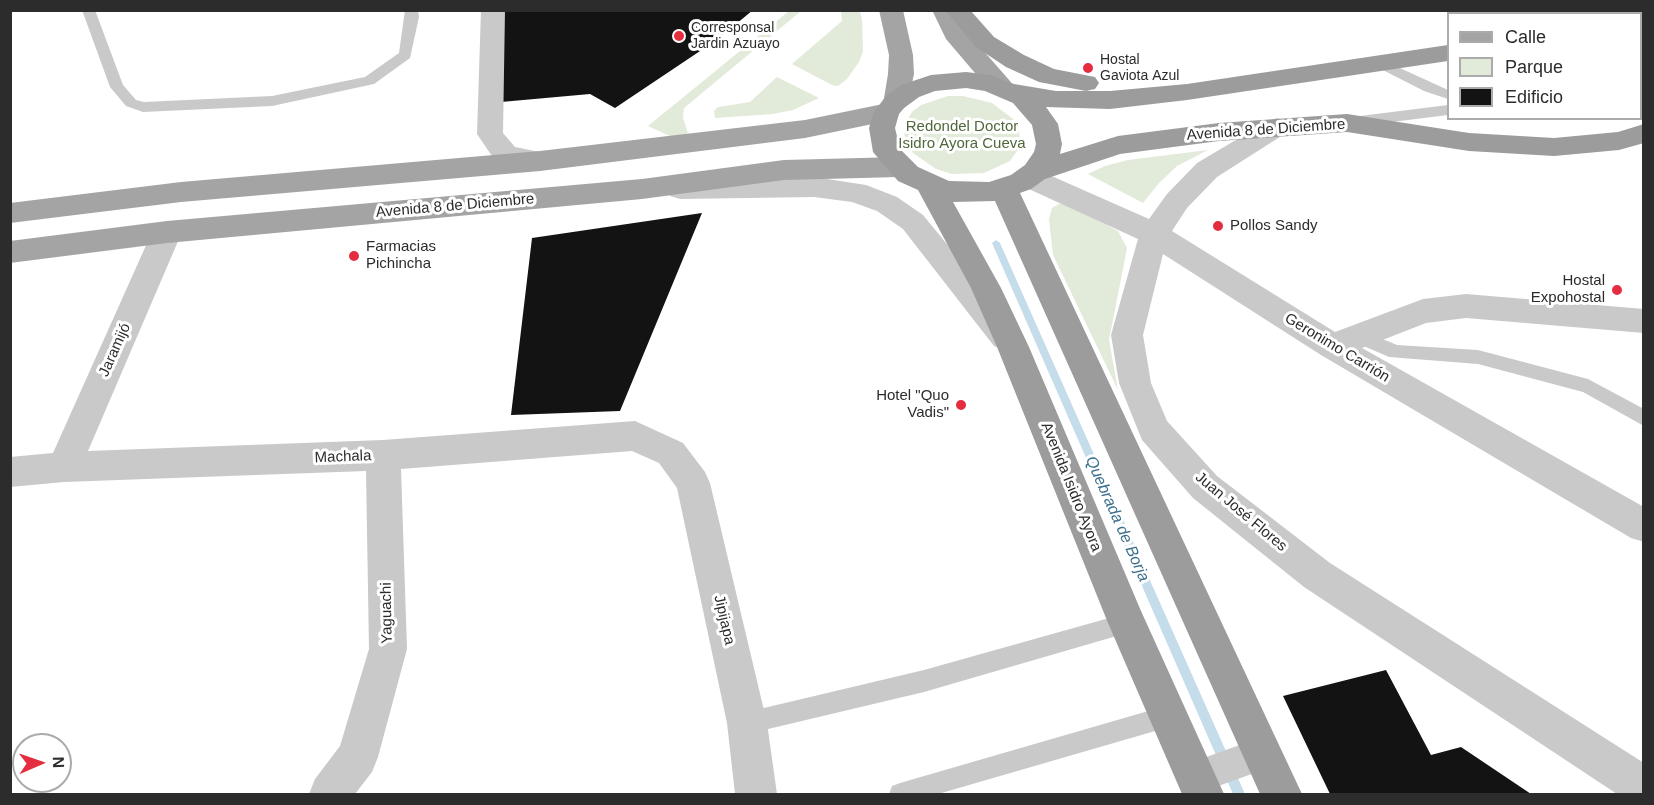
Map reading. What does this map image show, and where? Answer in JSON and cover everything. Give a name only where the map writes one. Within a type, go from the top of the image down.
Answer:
[{"type":"highway","points":[[957,10],[985,42],[1015,61],[1048,76],[1083,83],[1187,92]]},
{"type":"highway","points":[[1005,89],[1032,105],[1048,134],[1047,153],[1022,179],[990,192],[959,193],[929,185],[899,167],[884,144],[882,128],[891,107],[910,91],[942,81],[966,80],[1056,100],[1085,101],[1187,92],[1447,53]]},
{"type":"highway","name":"Avenida 8 de Diciembre","points":[[1022,179],[1118,145],[1219,132],[1347,123],[1469,142],[1554,147],[1619,141],[1644,134]]},
{"type":"highway","points":[[1022,179],[1281,795]]},
{"type":"highway","name":"Avenida Isidro Ayora","points":[[929,185],[986,288],[1013,346],[1128,623],[1199,786]]},
{"type":"main road","points":[[10,213],[181,192],[540,161],[805,129],[891,107],[901,74],[901,55],[891,10]]},
{"type":"main road","points":[[944,10],[955,34],[1005,89]]},
{"type":"main road","name":"Avenida 8 de Diciembre","points":[[10,252],[167,232],[642,189],[784,170],[899,167]]},
{"type":"street","points":[[493,10],[490,134],[506,155],[540,161]]},
{"type":"street","name":"Juan José Flores","points":[[1277,128],[1208,170],[1177,201],[1154,234],[1127,335],[1135,383],[1154,430],[1205,487],[1317,575],[1644,788]]},
{"type":"street","name":"Geronimo Carrión","points":[[1022,179],[1154,234],[1345,341],[1644,526]]},
{"type":"street","points":[[642,189],[814,187],[856,192],[887,204],[913,222],[1013,346]]},
{"type":"street","name":"Jaramijó","points":[[64,467],[167,232]]},
{"type":"street","points":[[1345,341],[1423,311],[1466,306],[1644,321]]},
{"type":"street","name":"Machala","points":[[10,472],[64,467],[383,455],[635,436],[671,453]]},
{"type":"street","name":"Jipijapa","points":[[671,453],[693,483],[747,723],[756,795]]},
{"type":"street","name":"Yaguachi","points":[[330,795],[357,757],[388,648],[383,455]]},
{"type":"street","points":[[1199,786],[1262,754]]},
{"type":"lane","points":[[88,10],[117,87],[131,103],[143,107],[172,107],[272,101],[369,81],[405,55],[412,17],[411,10]]},
{"type":"lane","points":[[1378,62],[1429,88],[1447,94]]},
{"type":"lane","points":[[1347,123],[1447,110]]},
{"type":"lane","points":[[1345,341],[1395,352],[1478,357],[1588,386],[1644,418]]},
{"type":"lane","points":[[747,723],[924,681],[1128,623]]},
{"type":"lane","points":[[900,795],[1169,716]]},
{"type":"green space","points":[[789,11],[801,11],[684,108],[683,118],[688,133],[680,137],[670,136],[648,126]]},
{"type":"green space","points":[[841,11],[860,12],[863,51],[859,62],[847,79],[838,86],[792,64],[842,21]]},
{"type":"green space","points":[[777,77],[819,98],[793,110],[773,114],[715,118],[714,111],[718,107],[750,102]]},
{"type":"green space","name":"Redondel Doctor Isidro Ayora Cueva","points":[[948,96],[963,96],[992,103],[1013,119],[1019,130],[1020,141],[1010,161],[984,173],[952,174],[936,169],[913,153],[906,143],[904,132],[906,122],[912,112],[921,105]]},
{"type":"green space","points":[[1208,150],[1177,166],[1143,203],[1088,174],[1105,166],[1128,160]]},
{"type":"green space","points":[[1061,203],[1071,205],[1118,231],[1127,248],[1109,340],[1118,390],[1053,255],[1049,219],[1052,208]]},
{"type":"building","points":[[503,10],[753,10],[718,39],[615,108],[590,94],[501,102]]},
{"type":"building","points":[[702,213],[620,411],[511,415],[532,238]]},
{"type":"building","points":[[1386,670],[1431,755],[1461,747],[1531,794],[1330,794],[1283,696]]},
{"type":"waterway","name":"Quebrada de Borja","points":[[996,243],[1239,794]]},
{"type":"place","name":"Corresponsal Jardin Azuayo","points":[[679,36]]},
{"type":"place","name":"Hostal Gaviota Azul","points":[[1088,68]]},
{"type":"place","name":"Pollos Sandy","points":[[1218,226]]},
{"type":"place","name":"Farmacias Pichincha","points":[[354,256]]},
{"type":"place","name":"Hostal Expohostal","points":[[1617,290]]},
{"type":"place","name":"Hotel \"Quo Vadis\"","points":[[961,405]]}]
